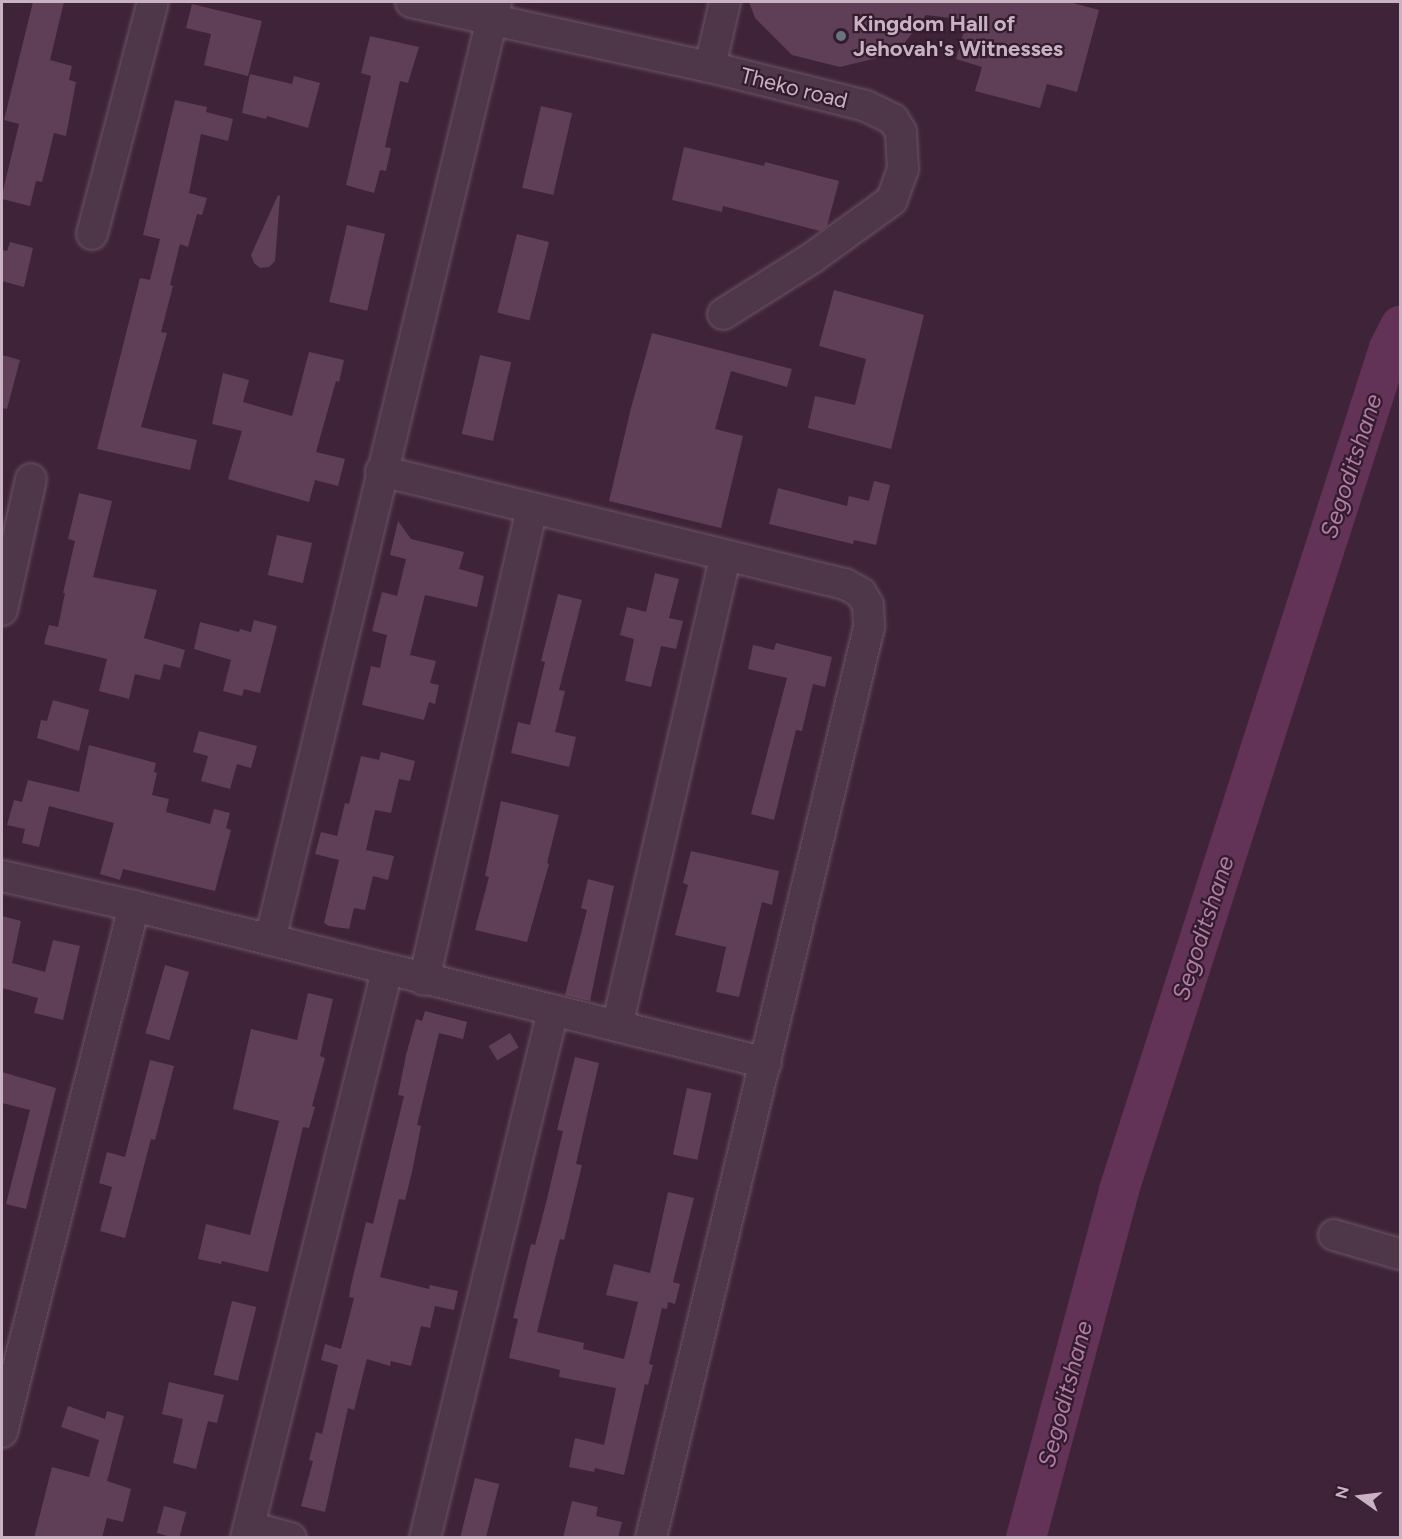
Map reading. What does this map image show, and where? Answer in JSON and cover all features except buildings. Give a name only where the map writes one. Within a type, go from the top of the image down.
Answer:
[{"type":"street","points":[[92,234],[153,2]]},
{"type":"street","name":"Theko road","points":[[411,2],[494,11],[866,106],[893,119],[901,132],[903,169],[892,200],[812,258],[723,314]]},
{"type":"street","points":[[710,67],[725,2]]},
{"type":"street","points":[[270,940],[381,471],[494,11]]},
{"type":"street","points":[[381,471],[725,557],[845,584],[861,593],[868,605],[868,627],[766,1063],[651,1538]]},
{"type":"street","points":[[2,610],[31,479]]},
{"type":"street","points":[[424,980],[532,508]]},
{"type":"street","points":[[617,1026],[725,557]]},
{"type":"street","points":[[2,876],[134,906],[387,971],[766,1063]]},
{"type":"street","points":[[2,1432],[134,906]]},
{"type":"street","points":[[291,1538],[248,1532],[387,971]]},
{"type":"street","points":[[425,1538],[553,1011]]},
{"type":"street","points":[[1334,1235],[1401,1254]]},
{"type":"waterway","name":"Segoditshane","points":[[1026,1538],[1119,1190],[1389,348],[1400,326]]},
{"type":"place","name":"Kingdom Hall of Jehovah's Witnesses","points":[[841,36]]}]
